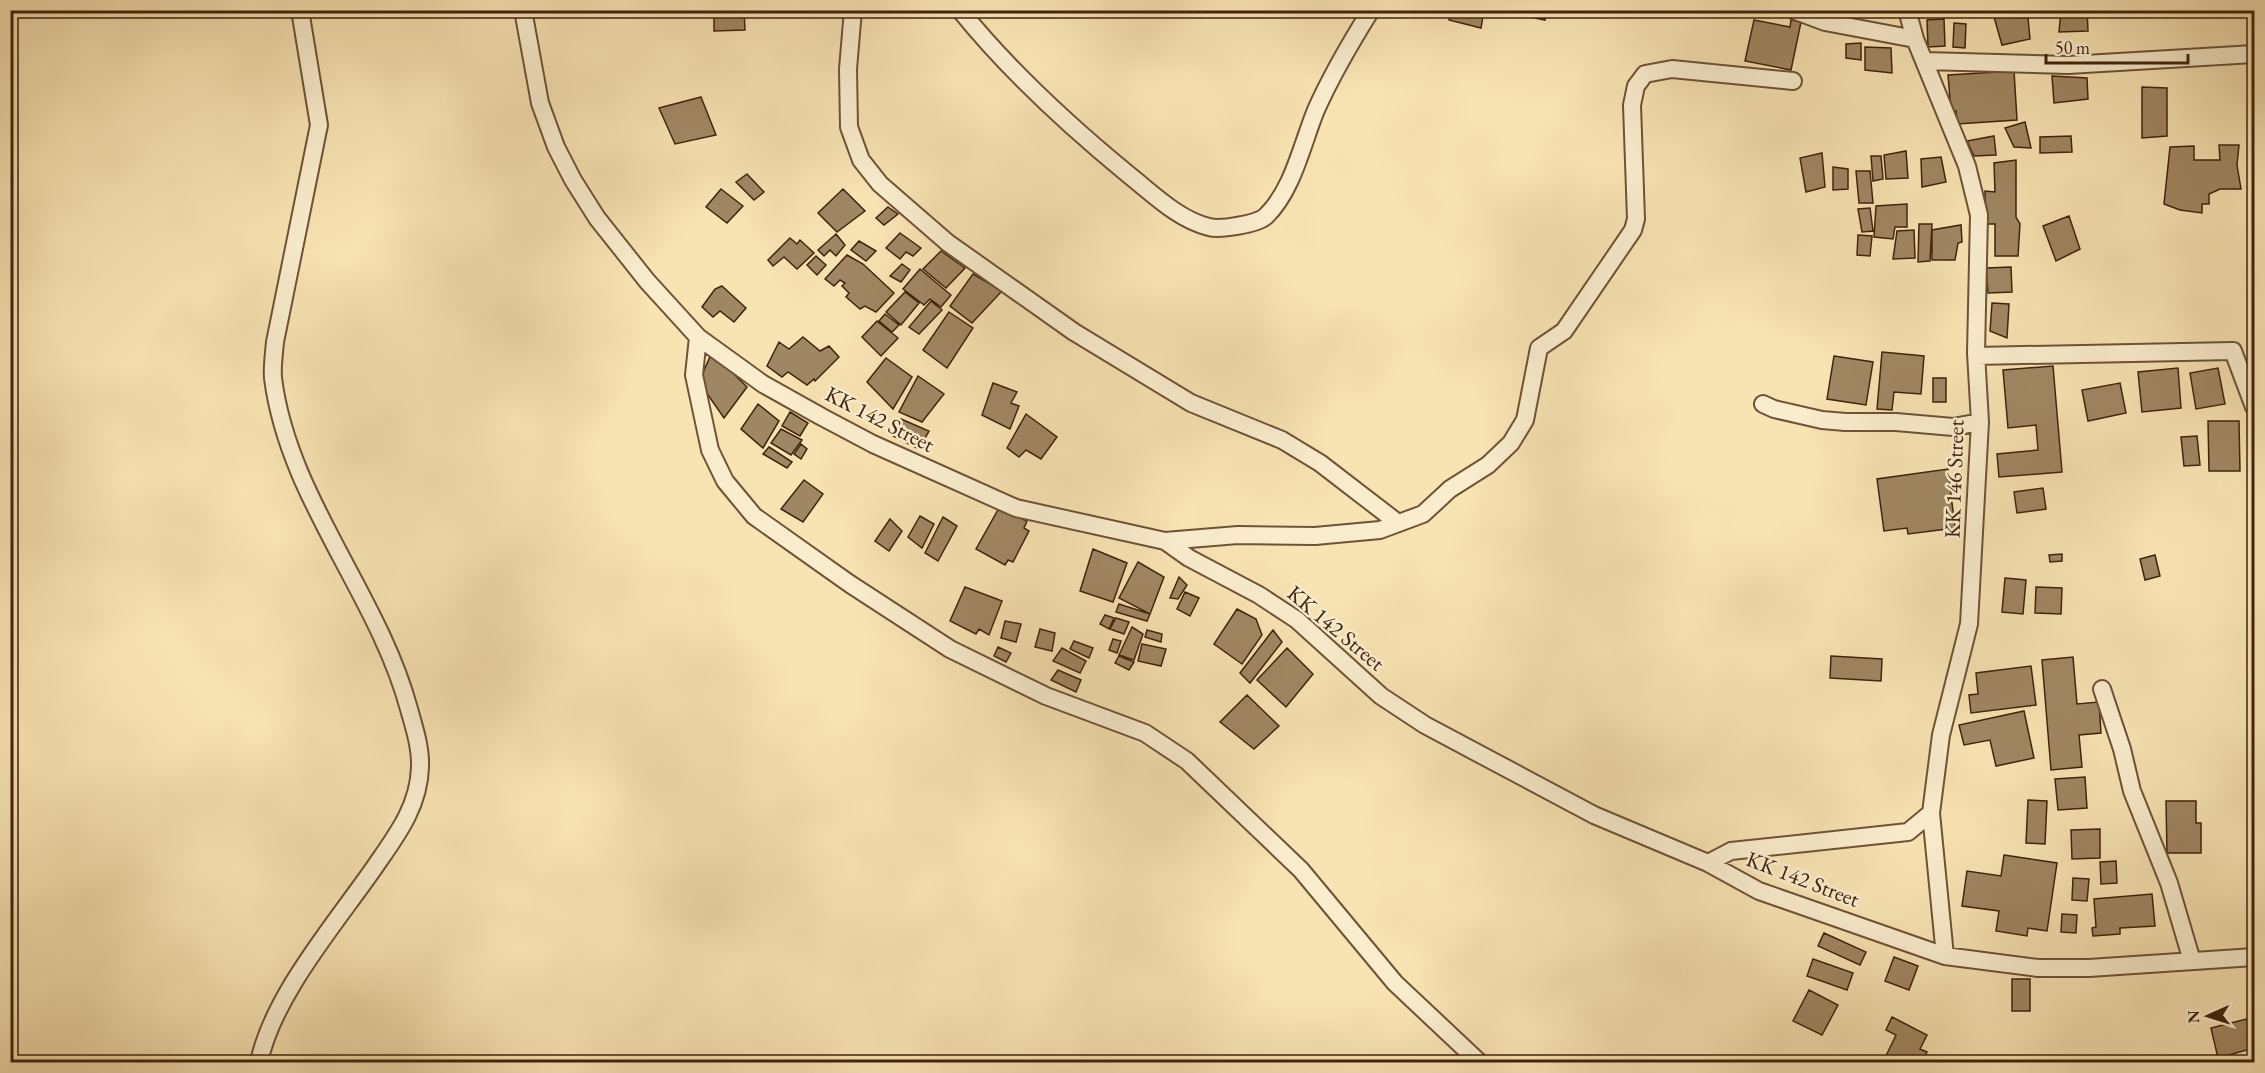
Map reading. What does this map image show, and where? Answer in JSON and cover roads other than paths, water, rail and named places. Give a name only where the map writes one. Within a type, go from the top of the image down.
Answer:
[{"type":"street","points":[[260,1062],[267,1031],[298,978],[403,825],[416,798],[421,765],[400,676],[300,472],[278,405],[273,375],[275,342],[319,125],[300,10]]},
{"type":"street","name":"KK 142 Street","points":[[523,10],[540,104],[556,147],[597,218],[647,281],[698,337],[763,384],[822,417],[1016,508],[1165,541],[1189,558],[1259,595],[1297,620],[1381,696],[1425,725],[1594,815],[1708,863],[1759,891],[1945,956],[2038,968],[2089,968],[2254,957]]},
{"type":"street","points":[[853,10],[848,69],[849,127],[861,160],[880,184],[948,243],[1074,332],[1191,404],[1282,440],[1320,463],[1398,523]]},
{"type":"street","points":[[960,10],[1002,61],[1087,141],[1182,216],[1210,228],[1234,226],[1264,219],[1276,206],[1292,174],[1317,109],[1371,10]]},
{"type":"street","points":[[1793,10],[1825,22],[1915,39]]},
{"type":"street","name":"KK 146 Street","points":[[1907,10],[1915,39],[1967,166],[1979,215],[1976,356],[1980,422],[1969,624],[1941,735],[1931,813],[1945,956]]},
{"type":"street","points":[[1925,61],[2068,65],[2254,54]]},
{"type":"street","points":[[1165,541],[1238,535],[1315,536],[1380,530],[1423,514],[1450,489],[1488,465],[1511,443],[1525,420],[1539,348],[1564,331],[1629,238],[1636,219],[1632,105],[1636,86],[1645,74],[1672,69],[1793,81]]},
{"type":"street","points":[[698,337],[694,375],[710,450],[725,482],[754,516],[850,584],[950,649],[1046,696],[1145,733],[1187,761],[1301,870],[1395,983],[1479,1062]]},
{"type":"street","points":[[1976,356],[2233,351],[2254,407]]},
{"type":"street","points":[[1763,404],[1774,409],[1822,420],[1845,422],[1896,422],[1953,427],[1980,422]]},
{"type":"street","points":[[2102,689],[2122,749],[2132,791],[2169,883],[2192,961]]},
{"type":"street","points":[[1708,863],[1731,851],[1908,832],[1931,813]]}]
